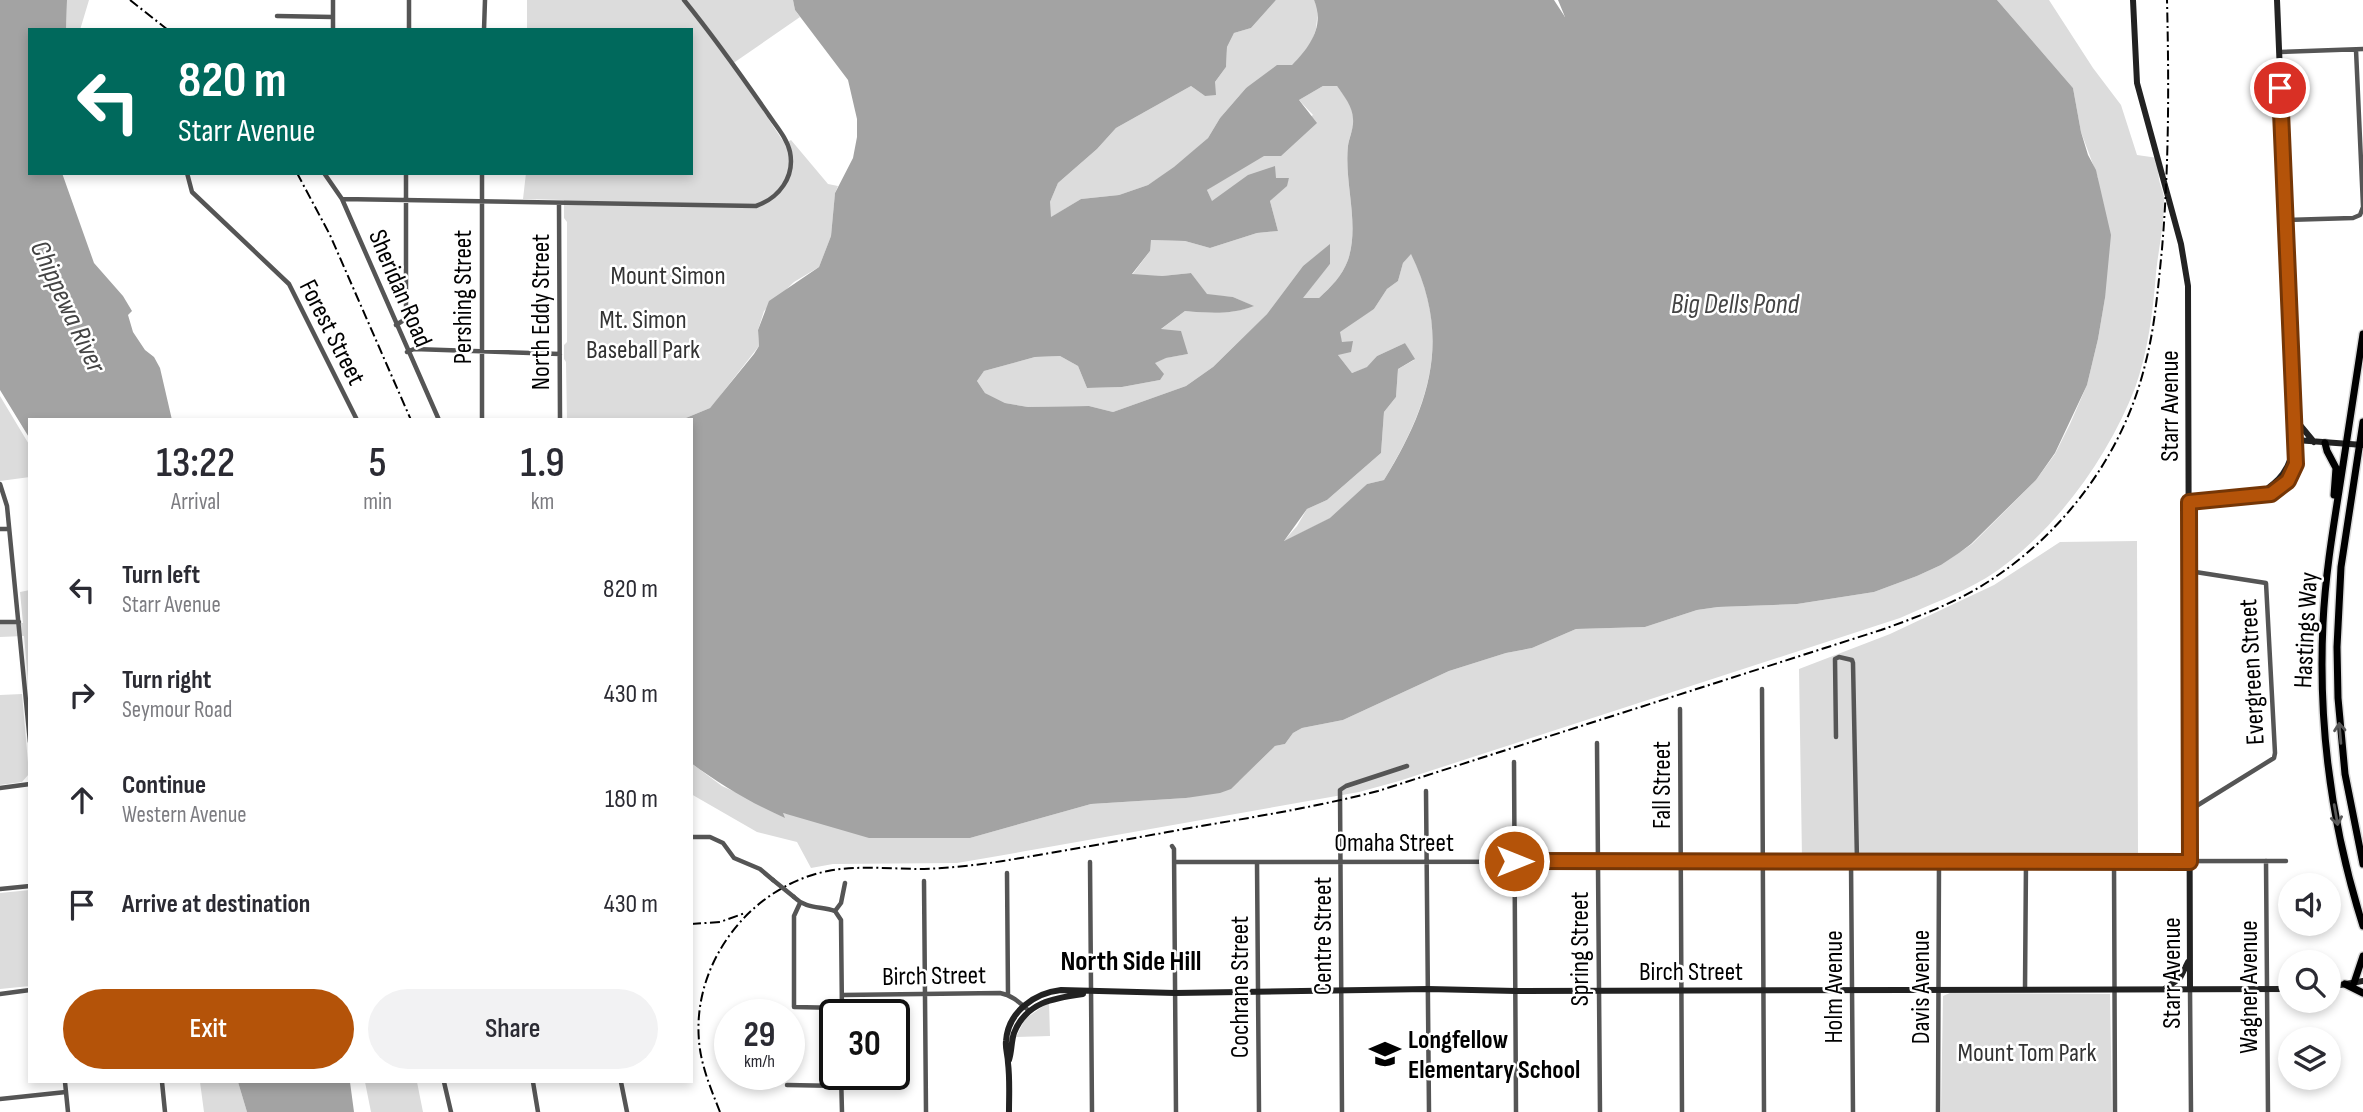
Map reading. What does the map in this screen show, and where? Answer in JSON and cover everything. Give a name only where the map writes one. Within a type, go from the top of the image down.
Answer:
[{"type":"main road","name":"Hastings Way","points":[[2363,334],[2333,529],[2323,623],[2324,724],[2329,775],[2342,848],[2363,926]]},
{"type":"main road","name":"Hastings Way","points":[[2363,422],[2341,567],[2337,647],[2337,698],[2342,748],[2363,860]]},
{"type":"main road","points":[[2325,443],[2336,468],[2333,529]]},
{"type":"main road","points":[[2363,956],[2349,984],[2363,993]]},
{"type":"street","points":[[333,28],[334,0]]},
{"type":"street","points":[[409,0],[409,28]]},
{"type":"street","points":[[484,28],[485,0]]},
{"type":"street","points":[[342,199],[756,206],[767,202],[783,187],[790,165],[788,144],[732,62],[684,0]]},
{"type":"street","name":"Starr Avenue","points":[[2133,0],[2137,83],[2174,218],[2186,276],[2189,309],[2191,1112]]},
{"type":"street","points":[[2189,502],[2260,494],[2279,481],[2286,472],[2296,440],[2277,0]]},
{"type":"street","points":[[277,16],[333,17]]},
{"type":"street","points":[[2286,220],[2353,218],[2360,215],[2363,207],[2356,50]]},
{"type":"street","points":[[2278,52],[2363,50]]},
{"type":"street","name":"Forest Street","points":[[188,175],[192,192],[289,284],[356,418]]},
{"type":"street","name":"Sheridan Road","points":[[325,175],[342,199],[438,418]]},
{"type":"street","points":[[396,325],[404,320],[406,315],[406,175]]},
{"type":"street","name":"Pershing Street","points":[[482,175],[482,418]]},
{"type":"street","name":"North Eddy Street","points":[[559,204],[560,418]]},
{"type":"street","points":[[407,352],[414,349],[560,354]]},
{"type":"street","points":[[2294,417],[2314,442]]},
{"type":"street","points":[[2296,440],[2361,445]]},
{"type":"street","points":[[0,484],[4,493],[9,529],[28,720]]},
{"type":"street","points":[[0,529],[9,529]]},
{"type":"street","name":"Evergreen Street","points":[[2189,571],[2266,583],[2274,758],[2190,810]]},
{"type":"street","points":[[0,622],[19,622]]},
{"type":"street","name":"Holm Avenue","points":[[1836,737],[1835,659],[1839,657],[1852,660],[1853,663],[1853,1112]]},
{"type":"street","points":[[1762,689],[1765,1112]]},
{"type":"street","name":"Fall Street","points":[[1680,709],[1682,1112]]},
{"type":"street","name":"Spring Street","points":[[1597,743],[1600,1112]]},
{"type":"street","points":[[1514,762],[1516,1112]]},
{"type":"street","name":"Centre Street","points":[[1342,1112],[1340,790],[1407,766]]},
{"type":"street","points":[[0,788],[28,785]]},
{"type":"street","points":[[1426,791],[1429,1112]]},
{"type":"street","points":[[693,837],[710,837],[723,843],[734,858],[760,869],[800,903],[835,911],[841,920],[842,999]]},
{"type":"street","points":[[1172,846],[1175,1112]]},
{"type":"street","name":"Davis Avenue","points":[[1938,1112],[1939,861]]},
{"type":"street","points":[[2025,989],[2026,861]]},
{"type":"street","points":[[2114,861],[2115,1112]]},
{"type":"street","name":"Wagner Avenue","points":[[2266,861],[2268,1112]]},
{"type":"street","name":"Omaha Street","points":[[1174,862],[2286,861]]},
{"type":"street","points":[[1090,862],[1092,1112]]},
{"type":"street","name":"Cochrane Street","points":[[1257,862],[1259,1112]]},
{"type":"street","points":[[1007,873],[1008,995]]},
{"type":"street","points":[[924,881],[926,1112]]},
{"type":"street","points":[[835,911],[841,904],[845,883]]},
{"type":"street","points":[[0,889],[28,886]]},
{"type":"street","points":[[800,903],[794,916],[794,1007],[819,1008]]},
{"type":"street","points":[[2161,989],[2176,982],[2183,974],[2190,957]]},
{"type":"street","points":[[2341,985],[2363,981]]},
{"type":"street","name":"Birch Street","points":[[842,995],[1008,995],[1026,1009],[1052,999],[1091,992],[1428,989],[2278,990]]},
{"type":"street","points":[[0,994],[28,990]]},
{"type":"street","points":[[1009,1112],[1008,1061],[1015,1032],[1026,1009]]},
{"type":"street","points":[[65,1083],[68,1112]]},
{"type":"street","points":[[162,1083],[164,1112]]},
{"type":"street","points":[[444,1083],[450,1112]]},
{"type":"street","points":[[533,1083],[538,1112]]},
{"type":"street","points":[[621,1083],[627,1112]]},
{"type":"street","points":[[841,1090],[842,1112]]},
{"type":"street","points":[[0,1099],[66,1091]]},
{"type":"green space","points":[[67,0],[89,0],[81,28],[66,28]]},
{"type":"green space","name":"Mount Simon","points":[[527,0],[793,0],[800,17],[732,64],[785,144],[791,140],[828,184],[838,186],[831,236],[819,267],[794,282],[764,311],[758,330],[759,346],[710,408],[686,418],[567,418],[564,345],[567,342],[567,222],[564,218],[564,200],[523,199],[526,175],[693,175],[693,28],[527,28]]},
{"type":"green space","points":[[1276,0],[1314,0],[1318,9],[1316,29],[1310,47],[1292,65],[1246,88],[1220,118],[1208,138],[1174,168],[1148,185],[1119,195],[1081,199],[1050,218],[1050,202],[1058,183],[1097,149],[1116,128],[1191,86],[1205,96],[1226,67],[1227,47],[1234,33],[1251,28]]},
{"type":"green space","points":[[1997,0],[2049,0],[2093,68],[2121,105],[2137,155],[2158,158],[2164,207],[2147,346],[2140,374],[2123,415],[2093,469],[2075,494],[2033,541],[2010,561],[1986,578],[1955,594],[1900,618],[1359,792],[957,863],[833,864],[811,868],[797,842],[757,832],[693,795],[693,764],[722,786],[782,813],[970,838],[1091,804],[1186,798],[1239,781],[1275,746],[1285,744],[1293,733],[1302,728],[1343,720],[1449,671],[1506,653],[1532,648],[1576,629],[1645,627],[1697,610],[1797,604],[1874,592],[1941,565],[1972,544],[2036,480],[2055,454],[2087,385],[2105,298],[2098,178],[2081,132],[2073,88]]},
{"type":"green space","points":[[1323,86],[1337,86],[1348,101],[1353,114],[1347,160],[1352,232],[1346,266],[1319,298],[1302,298],[1330,264],[1330,245],[1303,266],[1267,314],[1213,367],[1186,386],[1113,412],[1089,406],[1028,407],[1005,403],[985,393],[977,381],[984,371],[1035,357],[1060,356],[1078,366],[1087,388],[1122,387],[1160,380],[1154,363],[1188,354],[1160,330],[1185,311],[1228,312],[1253,306],[1233,297],[1207,295],[1191,273],[1132,275],[1150,251],[1150,240],[1185,241],[1210,248],[1257,233],[1278,231],[1270,201],[1286,186],[1289,178],[1275,178],[1212,202],[1207,190],[1313,115],[1299,100]]},
{"type":"green space","points":[[1411,253],[1431,314],[1433,342],[1424,397],[1413,424],[1384,480],[1367,484],[1331,518],[1283,542],[1307,509],[1327,500],[1381,453],[1384,412],[1396,397],[1398,369],[1414,360],[1405,343],[1377,356],[1368,367],[1352,373],[1338,355],[1353,341],[1342,343],[1339,331],[1374,309],[1387,289],[1398,281],[1403,263]]},
{"type":"green space","points":[[0,396],[28,443],[28,477],[0,481]]},
{"type":"green space","points":[[2137,541],[2138,856],[1802,858],[1799,669],[1890,634],[1994,585],[2060,542]]},
{"type":"green space","points":[[28,590],[28,680],[24,636],[0,637],[0,623],[23,623],[20,592]]},
{"type":"green space","points":[[22,694],[28,775],[22,782],[0,785],[0,695]]},
{"type":"green space","points":[[28,890],[28,986],[0,989],[0,893]]},
{"type":"green space","name":"Mount Tom Park","points":[[1950,993],[2110,994],[2112,1112],[1941,1112],[1943,996]]},
{"type":"green space","points":[[1049,1002],[1050,1036],[1016,1037],[1025,1019]]},
{"type":"green space","points":[[200,1083],[238,1083],[247,1112],[204,1112]]},
{"type":"green space","points":[[365,1083],[417,1083],[423,1112],[371,1112]]},
{"type":"water","name":"Chippewa River","points":[[0,0],[67,0],[66,28],[28,28],[28,175],[63,175],[94,263],[123,296],[132,311],[128,315],[133,332],[160,368],[172,418],[28,418],[28,436],[0,390]]},
{"type":"water","name":"Big Dells Pond","points":[[793,0],[1276,0],[1251,28],[1234,33],[1227,47],[1226,67],[1215,82],[1216,95],[1205,96],[1191,86],[1116,128],[1097,149],[1058,183],[1050,202],[1051,217],[1081,199],[1119,195],[1148,185],[1174,167],[1208,138],[1220,118],[1246,88],[1277,65],[1292,65],[1299,58],[1317,27],[1314,0],[1554,0],[1565,17],[1558,0],[1997,0],[2073,88],[2081,132],[2096,170],[2111,235],[2098,339],[2087,385],[2055,453],[2036,480],[1971,544],[1941,565],[1917,576],[1874,592],[1797,604],[1718,607],[1697,610],[1645,627],[1576,629],[1532,648],[1506,653],[1449,671],[1343,720],[1302,728],[1293,733],[1285,744],[1275,746],[1231,789],[1220,793],[1091,804],[970,838],[869,838],[783,813],[785,818],[736,793],[693,764],[693,418],[686,418],[710,408],[754,354],[759,346],[758,330],[769,301],[819,267],[831,236],[835,193],[853,158],[857,137],[857,119],[848,80],[795,10]],"holes":[[[1323,86],[1337,86],[1353,115],[1347,160],[1352,218],[1351,246],[1346,266],[1319,298],[1303,298],[1330,264],[1330,244],[1303,266],[1267,314],[1213,367],[1186,386],[1113,412],[1089,406],[1028,407],[1005,403],[985,393],[977,381],[984,371],[1035,357],[1060,356],[1078,366],[1087,388],[1122,387],[1160,380],[1164,374],[1155,363],[1188,354],[1181,331],[1161,329],[1185,311],[1228,312],[1254,306],[1233,297],[1207,294],[1191,273],[1162,276],[1132,274],[1150,251],[1151,240],[1185,241],[1210,248],[1257,233],[1278,231],[1270,201],[1287,186],[1289,178],[1276,178],[1275,166],[1248,175],[1212,201],[1207,190],[1264,156],[1281,156],[1317,123],[1299,100]],[[1411,254],[1431,314],[1433,343],[1430,370],[1424,398],[1400,452],[1384,480],[1367,484],[1330,518],[1284,541],[1307,509],[1327,500],[1381,453],[1384,412],[1396,397],[1398,369],[1415,359],[1405,343],[1377,356],[1367,367],[1352,373],[1338,355],[1351,352],[1353,341],[1342,342],[1340,332],[1374,309],[1387,289],[1398,281],[1403,263]]]},
{"type":"water","points":[[238,1083],[350,1083],[354,1112],[247,1112]]},
{"type":"railway","points":[[130,0],[165,28]]},
{"type":"railway","points":[[720,1112],[700,1050],[699,1012],[705,983],[716,956],[732,932],[774,893],[800,879],[840,869],[934,869],[1003,861],[1290,810],[1378,791],[1881,630],[1951,602],[2004,571],[2059,523],[2103,465],[2134,400],[2145,365],[2156,307],[2164,218],[2168,124],[2167,0]]},
{"type":"railway","points":[[298,175],[330,235],[410,418]]},
{"type":"railway","points":[[693,924],[720,922],[745,913]]},
{"type":"place","name":"Longfellow Elementary School","points":[[1385,1054]]},
{"type":"district","name":"North Side Hill","points":[[1131,960]]},
{"type":"route","points":[[1514,861],[2190,862],[2189,502],[2271,494],[2288,481],[2297,457],[2280,88]]},
{"type":"park label","name":"Mt. Simon Baseball Park","points":[[643,334]]}]
